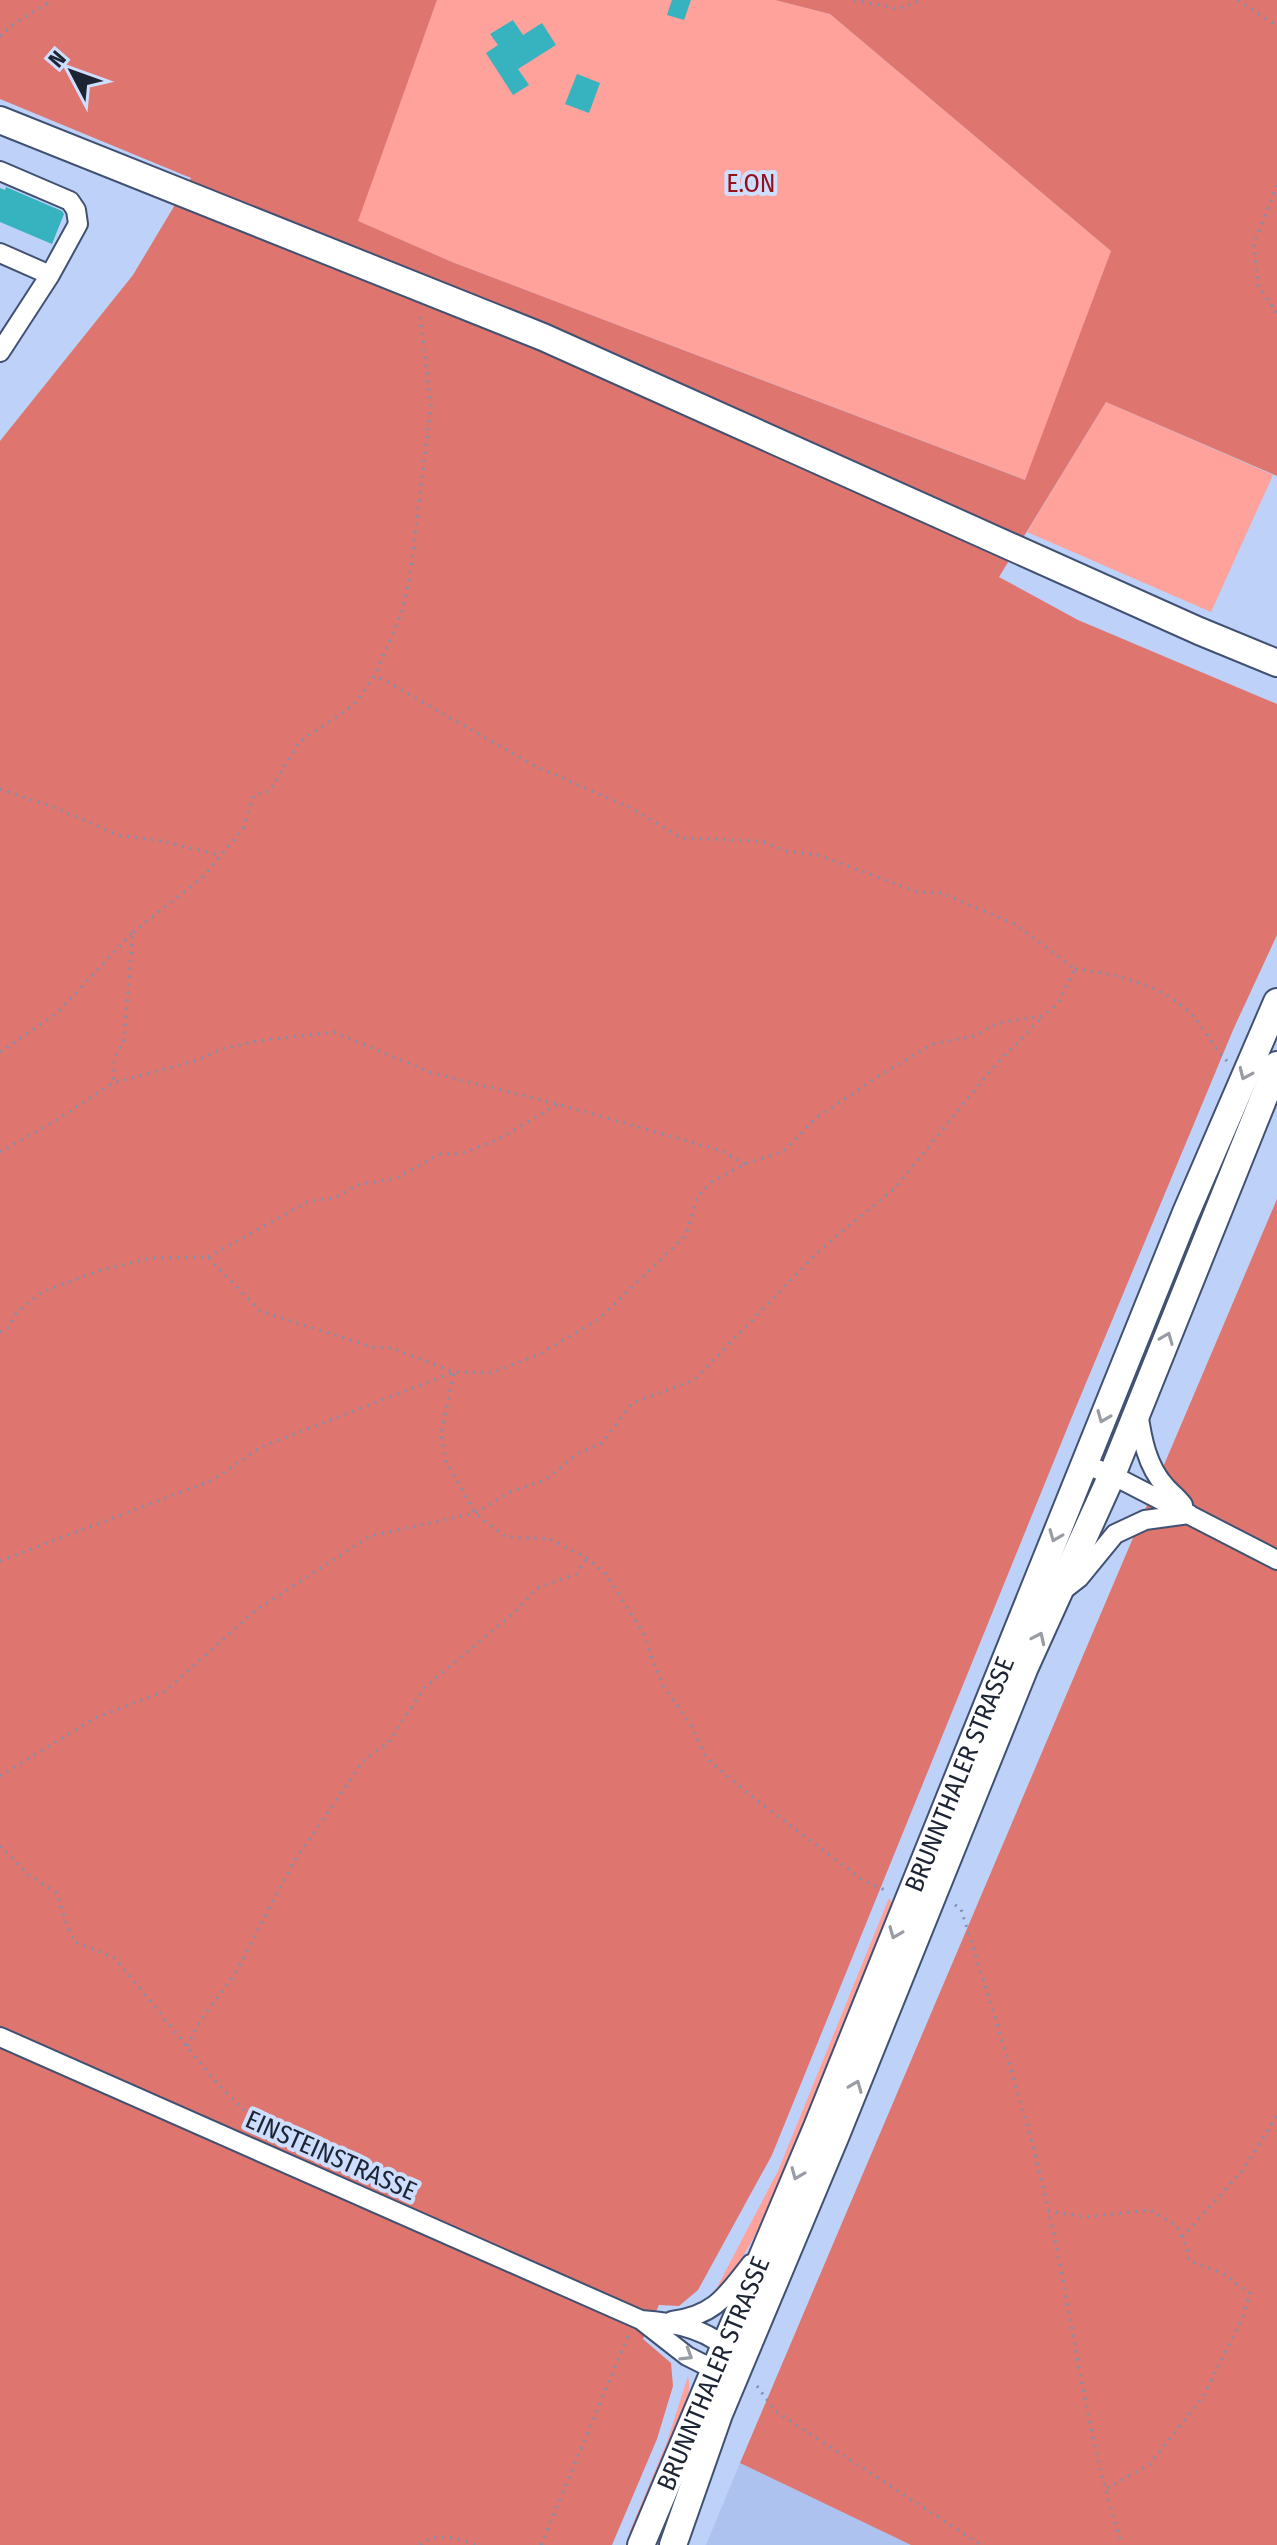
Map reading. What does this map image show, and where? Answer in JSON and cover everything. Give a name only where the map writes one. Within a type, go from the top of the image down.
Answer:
[{"type":"main road","points":[[0,120],[543,337],[1185,625],[1277,663]]},
{"type":"main road","name":"BRUNNTHALER STRASSE","points":[[673,2545],[705,2451],[727,2360],[770,2240],[1185,1215],[1277,1002]]},
{"type":"main road","name":"BRUNNTHALER STRASSE","points":[[641,2545],[836,2135],[1025,1667],[1112,1475],[1277,1065]]},
{"type":"street","points":[[0,171],[70,201],[76,210],[78,224],[50,275],[0,352]]},
{"type":"street","points":[[0,253],[50,275]]},
{"type":"street","points":[[1138,1410],[1151,1465],[1164,1486],[1178,1498],[1189,1514]]},
{"type":"street","points":[[1084,1464],[1112,1475],[1277,1560]]},
{"type":"street","points":[[1060,1592],[1079,1578],[1115,1534],[1145,1520],[1189,1514]]},
{"type":"street","name":"EINSTEINSTRASSE","points":[[0,2037],[638,2319],[687,2356],[727,2360]]},
{"type":"street","name":"EINSTEINSTRASSE","points":[[638,2319],[686,2319],[715,2307],[726,2298],[770,2240]]},
{"type":"street","name":"EINSTEINSTRASSE","points":[[668,2321],[695,2330],[727,2360]]},
{"type":"path","points":[[0,36],[53,0]]},
{"type":"path","points":[[854,0],[898,9],[923,0]]},
{"type":"path","points":[[1238,0],[1277,26]]},
{"type":"path","points":[[1277,185],[1254,244],[1258,285],[1277,314]]},
{"type":"path","points":[[0,1052],[57,1013],[133,932],[202,878],[243,829],[254,795],[270,791],[299,742],[354,705],[375,675],[402,612],[428,447],[431,406],[420,314]]},
{"type":"path","points":[[375,675],[535,766],[633,809],[682,838],[761,841],[786,851],[818,855],[918,892],[941,893],[1015,924],[1075,969],[1111,972],[1159,992],[1193,1015],[1222,1054]]},
{"type":"path","points":[[0,789],[61,810],[118,835],[161,841],[219,855]]},
{"type":"path","points":[[113,1083],[115,1058],[124,1040],[133,932]]},
{"type":"path","points":[[0,1776],[93,1719],[165,1691],[256,1610],[370,1536],[475,1513],[512,1491],[543,1481],[579,1453],[602,1443],[632,1403],[694,1380],[821,1249],[895,1188],[991,1070],[1058,1003],[1075,969]]},
{"type":"path","points":[[208,1257],[260,1311],[372,1347],[392,1348],[454,1372],[491,1373],[538,1355],[599,1319],[686,1235],[697,1198],[711,1182],[745,1164],[784,1151],[816,1118],[933,1044],[974,1036],[998,1023],[1043,1016]]},
{"type":"path","points":[[0,1152],[113,1083],[198,1060],[233,1046],[334,1032],[432,1073],[558,1104],[722,1151],[745,1164]]},
{"type":"path","points":[[0,1332],[8,1328],[17,1312],[42,1292],[98,1271],[151,1258],[208,1257],[309,1201],[335,1198],[357,1185],[396,1178],[440,1154],[460,1154],[499,1139],[558,1104]]},
{"type":"path","points":[[454,1372],[441,1435],[446,1461],[475,1513],[506,1537],[550,1539],[587,1558],[606,1574],[645,1636],[663,1685],[691,1725],[706,1758],[853,1873],[885,1890]]},
{"type":"path","points":[[0,1561],[213,1480],[261,1447],[454,1372]]},
{"type":"path","points":[[187,2046],[200,2021],[235,1974],[293,1863],[363,1761],[389,1742],[424,1688],[517,1610],[537,1588],[576,1574],[587,1558]]},
{"type":"path","points":[[0,1846],[29,1875],[57,1893],[75,1942],[115,1958],[216,2082],[251,2117],[273,2158]]},
{"type":"path","points":[[961,1909],[1048,2211],[1084,2395],[1122,2545]]},
{"type":"path","points":[[1182,2237],[1244,2169],[1277,2115]]},
{"type":"path","points":[[1048,2211],[1086,2217],[1150,2210],[1177,2226],[1189,2261],[1222,2273],[1250,2293],[1242,2319],[1204,2395],[1150,2464],[1106,2489]]},
{"type":"path","points":[[541,2545],[638,2319]]},
{"type":"path","points":[[727,2360],[775,2411],[981,2545]]},
{"type":"path","points":[[420,2545],[427,2539],[456,2537],[476,2545]]},
{"type":"shaded area","points":[[0,0],[437,0],[358,221],[452,262],[1025,480],[1111,251],[830,14],[775,0],[1277,0],[1277,476],[1106,402],[999,577],[1078,620],[1277,704],[1277,935],[1233,1030],[1071,1419],[772,2155],[698,2290],[679,2306],[659,2305],[643,2339],[671,2363],[673,2386],[657,2439],[612,2545],[0,2545],[0,441],[133,275],[191,178],[0,99]]},
{"type":"shaded area","points":[[1277,1199],[1277,2545],[911,2545],[740,2463]]},
{"type":"shaded area","points":[[740,2463],[911,2545],[706,2545]]},
{"type":"green space","name":"E.ON","points":[[437,0],[775,0],[830,14],[1111,251],[1026,480],[452,262],[357,221]]},
{"type":"green space","points":[[1106,402],[1273,475],[1211,612],[1027,532]]},
{"type":"green space","points":[[889,1898],[894,1906],[768,2212],[732,2276],[713,2295],[778,2171]]},
{"type":"green space","points":[[688,2376],[689,2392],[679,2433],[636,2536],[629,2533],[667,2442]]},
{"type":"building","points":[[672,0],[691,0],[684,20],[667,15]]},
{"type":"building","points":[[513,20],[523,35],[542,23],[556,45],[518,69],[529,85],[513,95],[486,53],[498,45],[490,34]]},
{"type":"building","points":[[577,74],[600,83],[589,113],[565,104]]},
{"type":"building","points":[[6,187],[62,211],[64,214],[52,244],[0,222],[0,188],[5,190]]}]
